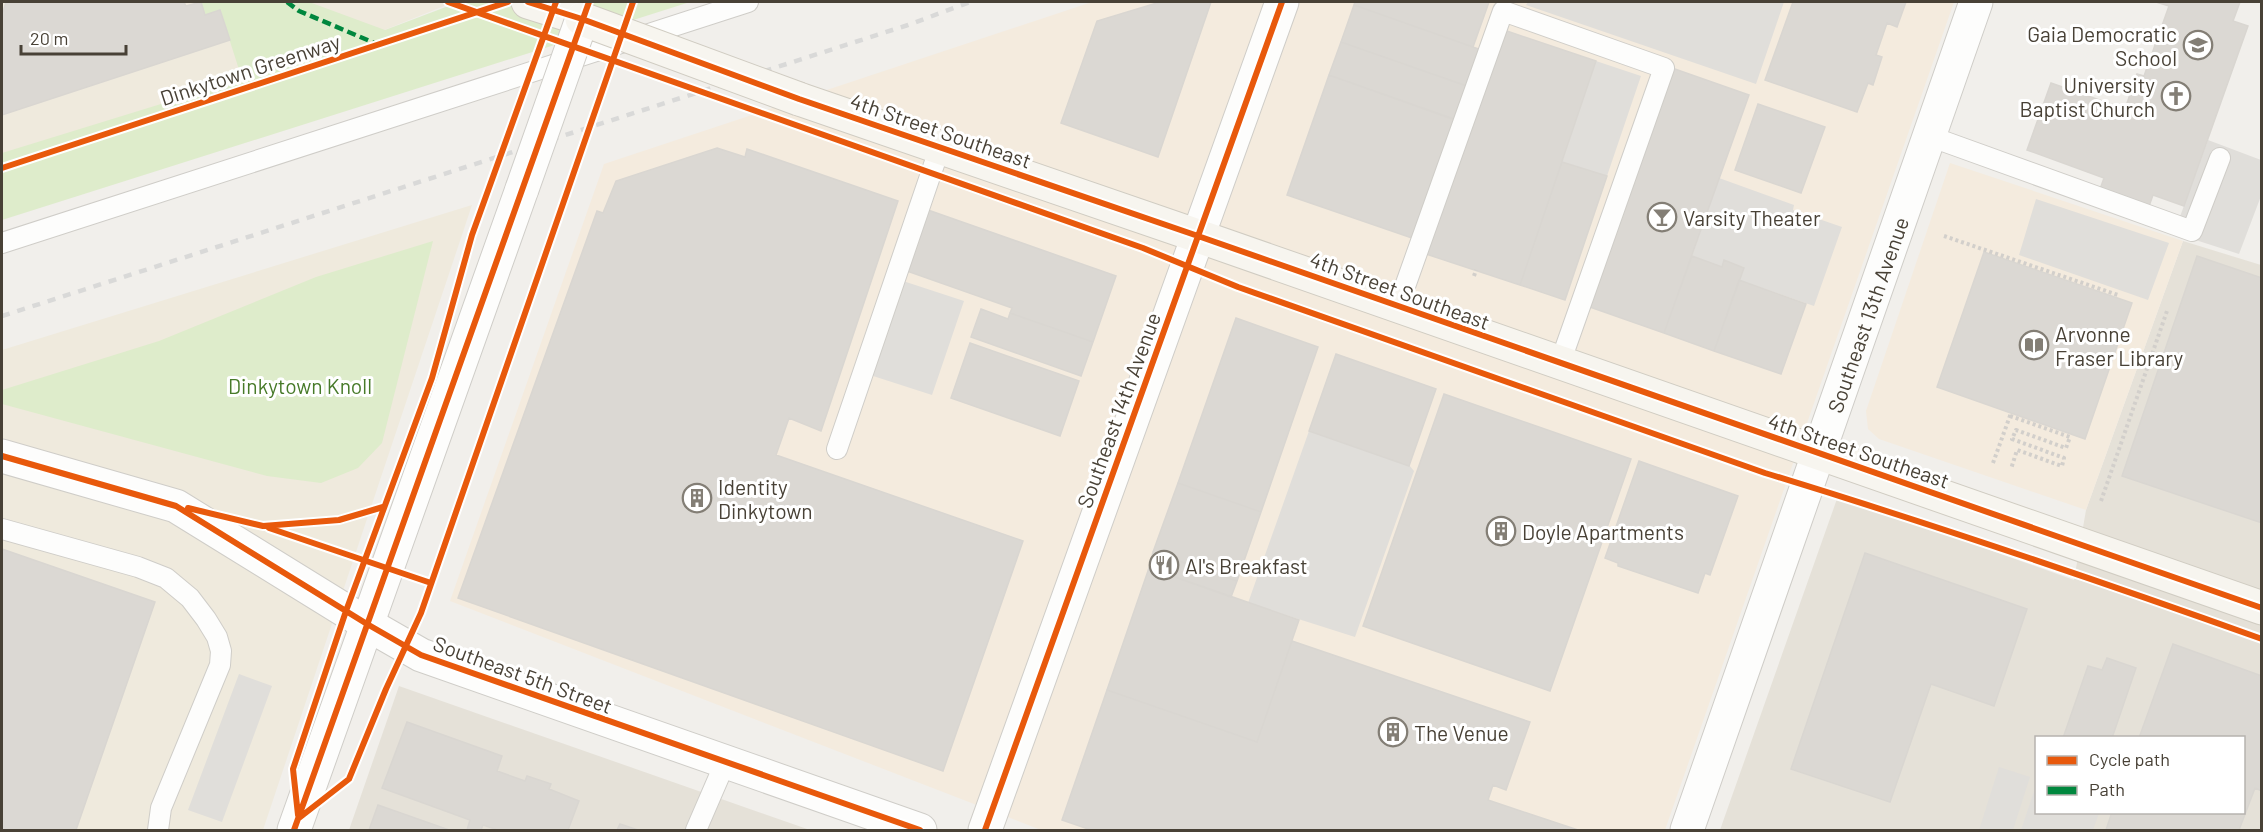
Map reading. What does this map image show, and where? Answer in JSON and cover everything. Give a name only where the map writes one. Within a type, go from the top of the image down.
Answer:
[{"type":"main road","name":"4th Street Southeast","points":[[528,2],[586,10],[799,99],[2262,608]]},
{"type":"street","name":"Southeast 14th Avenue","points":[[985,831],[1282,2]]},
{"type":"street","name":"Southeast 13th Avenue","points":[[1687,831],[1976,2]]},
{"type":"street","points":[[294,831],[586,10]]},
{"type":"street","name":"Southeast 5th Street","points":[[2,456],[176,506],[421,655],[920,831]]},
{"type":"lane","points":[[2,243],[748,2]]},
{"type":"lane","points":[[1398,306],[1503,11],[1664,68],[1560,363]]},
{"type":"lane","points":[[1929,136],[2192,231],[2220,158]]},
{"type":"lane","points":[[837,449],[940,147]]},
{"type":"lane","points":[[2,529],[138,567],[166,578],[190,598],[217,637],[221,651],[220,664],[161,808],[158,831]]},
{"type":"lane","points":[[696,831],[725,763]]},
{"type":"path","points":[[1944,236],[2118,295]]},
{"type":"path","points":[[1474,276],[1476,270]]},
{"type":"path","points":[[2101,501],[2167,311]]},
{"type":"path","points":[[1993,463],[2010,414],[2070,437],[2066,448],[2016,430],[2012,439],[2064,458],[2062,466],[2017,450],[2011,469]]},
{"type":"shaded area","points":[[2,2],[454,2],[2,184]]},
{"type":"shaded area","points":[[1092,2],[1954,2],[1665,830],[1041,830],[450,601],[604,164]]},
{"type":"shaded area","points":[[1528,2],[1784,2],[1756,84],[1526,5]]},
{"type":"shaded area","points":[[1596,61],[1641,76],[1607,176],[1562,162]]},
{"type":"shaded area","points":[[2208,140],[2261,160],[2261,196],[2239,254],[2174,233]]},
{"type":"shaded area","points":[[1950,163],[2183,241],[2086,510],[1879,439],[1868,429],[1866,411]]},
{"type":"shaded area","points":[[1719,178],[1794,205],[1793,210],[1842,227],[1814,306],[1739,280],[1743,267],[1724,261],[1722,267],[1692,256]]},
{"type":"shaded area","points":[[2036,199],[2169,243],[2148,300],[2019,255]]},
{"type":"shaded area","points":[[472,205],[263,830],[2,830],[2,350]]},
{"type":"shaded area","points":[[2183,241],[2261,265],[2261,830],[1720,830],[1838,496],[2074,580],[2086,510]]},
{"type":"shaded area","points":[[903,281],[964,301],[932,395],[870,375]]},
{"type":"shaded area","points":[[1309,431],[1409,465],[1414,471],[1355,637],[1248,603]]},
{"type":"shaded area","points":[[239,674],[272,686],[222,822],[188,810]]},
{"type":"shaded area","points":[[399,686],[810,830],[349,830]]},
{"type":"shaded area","points":[[1999,767],[2030,777],[2013,830],[1979,830]]},
{"type":"shaded area","points":[[2035,788],[2035,814],[2099,814],[2093,830],[2021,830]]},
{"type":"green space","points":[[201,2],[309,2],[385,30],[459,2],[690,2],[2,220],[2,153],[242,79],[220,10],[205,15]]},
{"type":"green space","name":"Dinkytown Knoll","points":[[433,241],[382,443],[358,468],[321,483],[267,476],[2,404],[2,390],[159,341],[316,277]]},
{"type":"building","points":[[6,2],[184,2],[186,6],[201,2],[205,15],[220,10],[230,40],[2,115],[2,15]]},
{"type":"building","points":[[1160,2],[1211,2],[1158,157],[1061,123],[1097,21]]},
{"type":"building","points":[[1355,2],[1489,2],[1473,47],[1354,5]]},
{"type":"building","points":[[1793,2],[1906,2],[1897,27],[1887,23],[1876,55],[1882,57],[1873,85],[1868,83],[1857,112],[1765,80]]},
{"type":"building","name":"University Baptist Church","points":[[2156,2],[2240,2],[2233,21],[2248,26],[2184,206],[2153,195],[2148,209],[2099,192],[2104,178],[2027,150],[2051,83],[2125,109],[2137,74],[2144,76],[2169,6]]},
{"type":"building","points":[[1354,5],[1487,52],[1475,89],[1341,42]]},
{"type":"building","points":[[1501,29],[1596,61],[1520,285],[1426,254]]},
{"type":"building","points":[[1341,42],[1467,86],[1455,120],[1329,75]]},
{"type":"building","name":"Varsity Theater","points":[[1672,68],[1749,95],[1664,333],[1587,306]]},
{"type":"building","points":[[1329,75],[1454,119],[1412,238],[1287,195]]},
{"type":"building","points":[[1758,104],[1825,127],[1801,193],[1735,170]]},
{"type":"building","name":"Identity Dinkytown","points":[[717,148],[745,157],[747,149],[898,201],[821,431],[789,418],[776,455],[1023,541],[943,771],[458,598],[597,211],[603,213],[616,181]]},
{"type":"building","points":[[1562,162],[1607,176],[1565,300],[1520,285]]},
{"type":"building","points":[[928,210],[1116,276],[1093,342],[1010,313],[1012,308],[907,271]]},
{"type":"building","name":"Arvonne Fraser Library","points":[[1984,252],[2132,303],[2085,439],[1937,387]]},
{"type":"building","points":[[1692,256],[1722,267],[1724,260],[1744,268],[1714,351],[1664,333]]},
{"type":"building","points":[[2197,256],[2262,278],[2262,523],[2122,476]]},
{"type":"building","points":[[1739,280],[1806,304],[1781,374],[1714,351]]},
{"type":"building","points":[[981,309],[1008,319],[1010,313],[1093,342],[1081,376],[971,337]]},
{"type":"building","points":[[1236,318],[1318,347],[1261,512],[1178,483]]},
{"type":"building","points":[[970,343],[1079,381],[1060,436],[951,398]]},
{"type":"building","points":[[1336,354],[1436,389],[1409,466],[1309,431]]},
{"type":"building","name":"Doyle Apartments","points":[[1444,394],[1631,459],[1550,691],[1363,626]]},
{"type":"building","points":[[1639,461],[1738,496],[1710,575],[1705,573],[1698,593],[1618,566],[1618,563],[1605,558]]},
{"type":"building","points":[[1178,483],[1261,512],[1237,581],[1153,552]]},
{"type":"building","points":[[2,549],[155,602],[76,830],[2,830]]},
{"type":"building","points":[[1153,552],[1237,581],[1231,597],[1149,568]]},
{"type":"building","points":[[1865,553],[2027,609],[1994,706],[1931,684],[1890,802],[1791,769]]},
{"type":"building","points":[[1149,568],[1299,620],[1257,742],[1107,690]]},
{"type":"building","name":"The Venue","points":[[1292,641],[1530,722],[1506,790],[1493,785],[1488,800],[1578,830],[1091,830],[1062,820],[1107,690],[1257,742]]},
{"type":"building","points":[[2173,644],[2262,676],[2262,791],[2255,788],[2239,830],[2106,830],[2111,814],[2245,814],[2245,736],[2140,736]]},
{"type":"building","points":[[2107,658],[2136,668],[2113,736],[2064,736],[2088,666],[2102,670]]},
{"type":"building","points":[[407,722],[502,756],[497,771],[525,781],[527,776],[551,784],[549,789],[579,801],[568,830],[498,830],[483,825],[481,830],[467,830],[470,820],[382,788]]},
{"type":"building","points":[[378,805],[449,830],[369,830]]},
{"type":"building","points":[[620,824],[638,830],[617,830]]},
{"type":"railway","points":[[2,316],[908,25],[970,2]]},
{"type":"marked path","points":[[287,2],[299,11],[377,44]]},
{"type":"cycle path","points":[[448,2],[1143,248],[1238,287],[1765,473],[2014,553],[2262,639]]},
{"type":"cycle path","name":"Dinkytown Greenway","points":[[2,168],[508,2]]},
{"type":"cycle path","points":[[528,2],[582,19],[799,99],[2262,608]]},
{"type":"cycle path","points":[[298,815],[293,769],[346,611],[432,378],[472,235],[556,2]]},
{"type":"cycle path","points":[[294,830],[589,2]]},
{"type":"cycle path","points":[[299,818],[349,779],[386,689],[421,613],[633,2]]},
{"type":"cycle path","points":[[985,830],[1282,2]]},
{"type":"cycle path","points":[[2,456],[176,506],[421,655],[920,830]]},
{"type":"cycle path","points":[[188,508],[263,526],[339,520],[383,507]]},
{"type":"cycle path","points":[[269,528],[431,583]]},
{"type":"place","name":"Gaia Democratic School","points":[[2198,45]]},
{"type":"place","name":"University Baptist Church","points":[[2176,96]]},
{"type":"place","name":"Varsity Theater","points":[[1662,217]]},
{"type":"place","name":"Arvonne Fraser Library","points":[[2034,345]]},
{"type":"place","name":"Identity Dinkytown","points":[[697,498]]},
{"type":"place","name":"Doyle Apartments","points":[[1501,531]]},
{"type":"place","name":"Al's Breakfast","points":[[1164,565]]},
{"type":"place","name":"The Venue","points":[[1393,732]]}]
